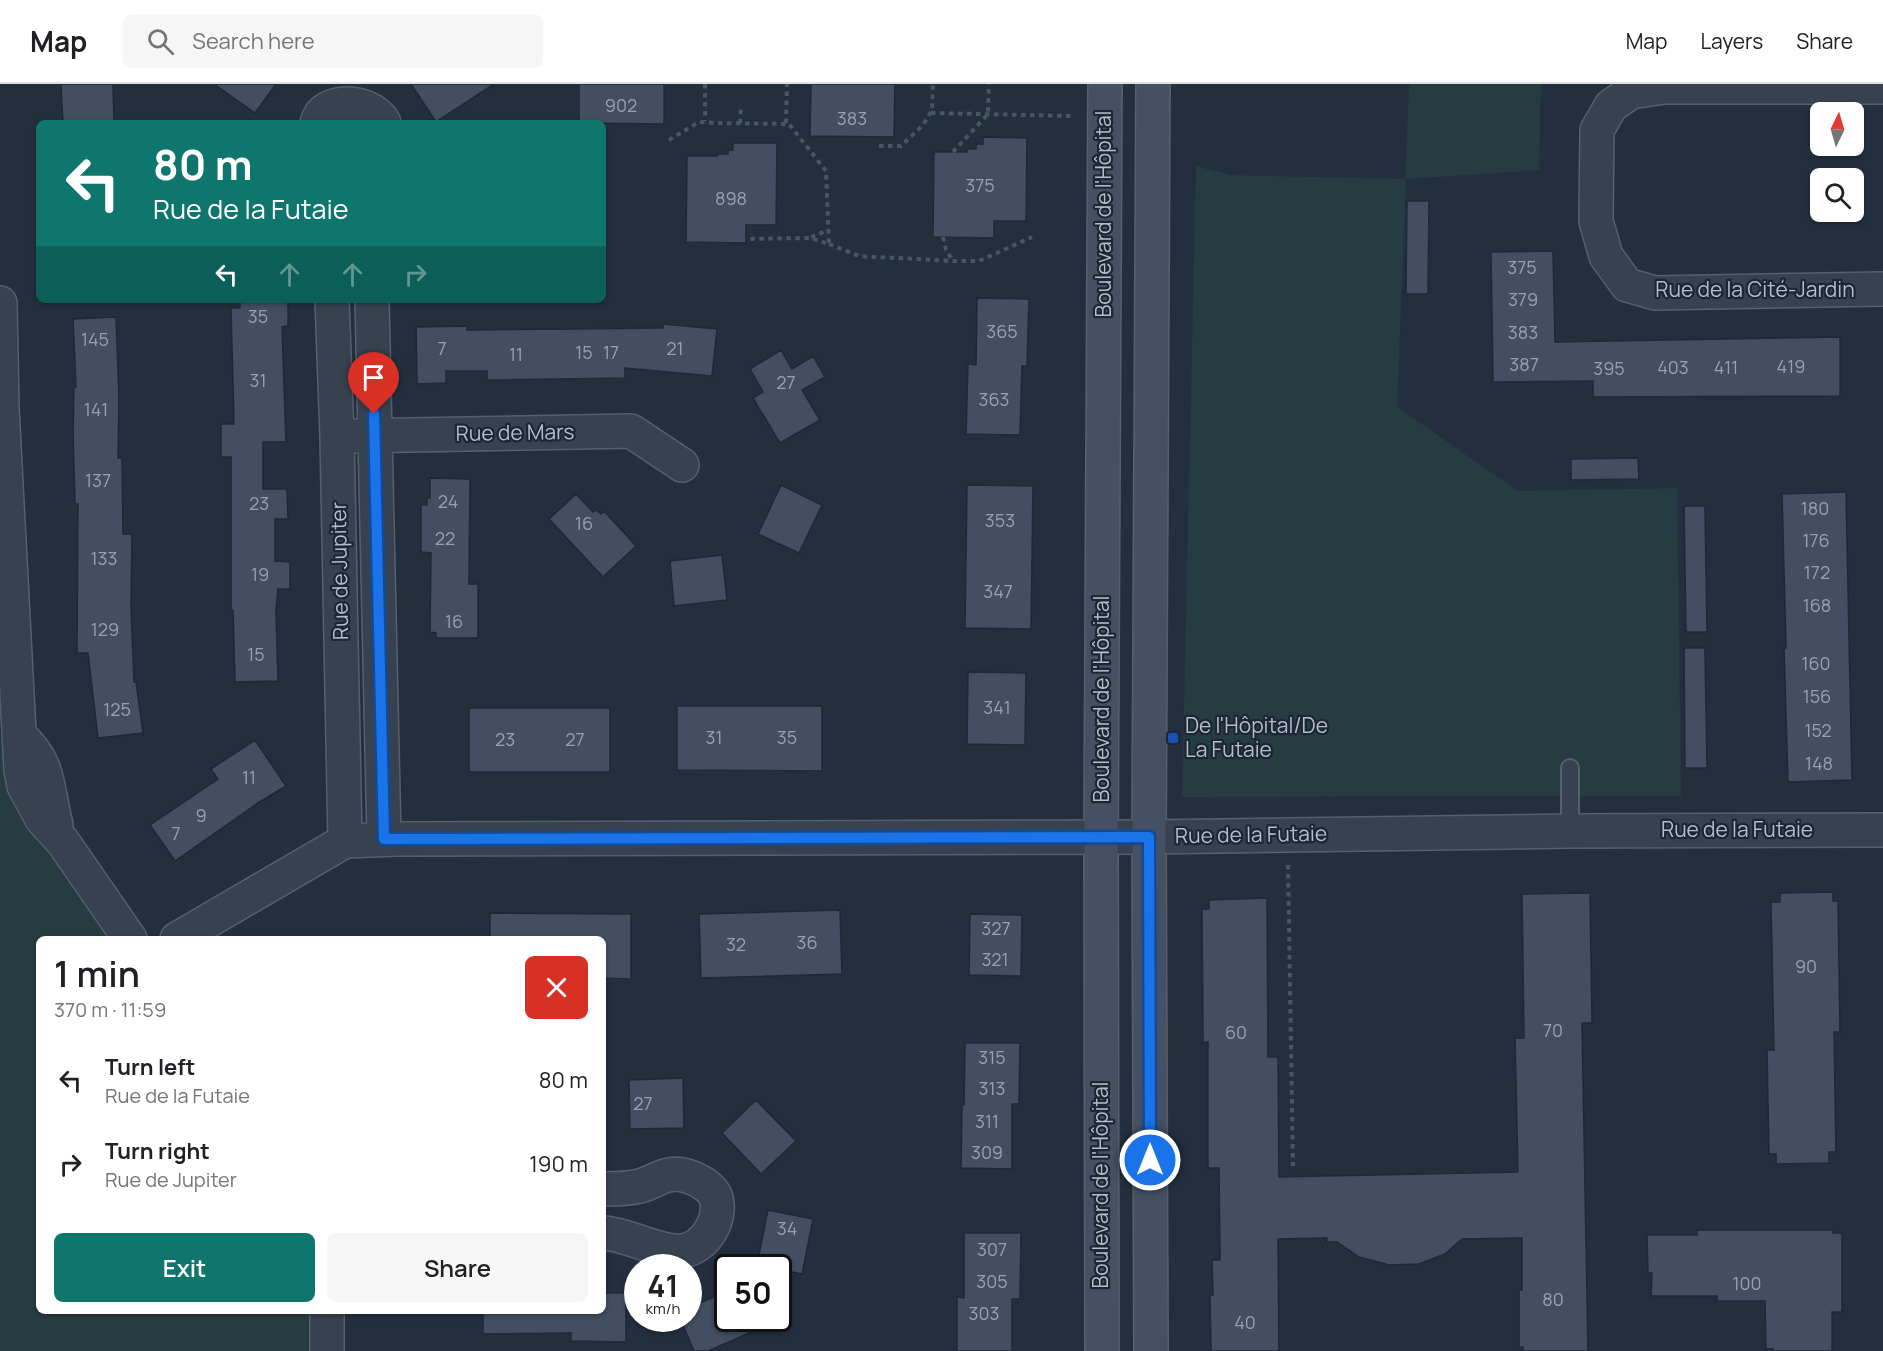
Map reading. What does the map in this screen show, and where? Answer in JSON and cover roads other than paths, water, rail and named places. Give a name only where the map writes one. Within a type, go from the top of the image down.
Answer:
[{"type":"main road","name":"Boulevard de l'Hôpital","points":[[1102,1351],[1101,836],[1105,84]]},
{"type":"main road","points":[[1151,1351],[1149,837],[1153,84]]},
{"type":"street","name":"Rue de la Cité-Jardin","points":[[1883,87],[1664,87],[1631,92],[1611,106],[1597,130],[1596,210],[1596,221],[1606,256],[1627,285],[1655,293],[1883,289]]},
{"type":"street","points":[[318,120],[321,114],[333,106],[352,104],[368,107],[382,120]]},
{"type":"street","points":[[0,303],[1,408],[15,690],[10,736],[24,786],[42,819],[63,842],[127,936]]},
{"type":"street","name":"Rue de Jupiter","points":[[332,303],[345,841]]},
{"type":"street","name":"Rue de Jupiter","points":[[372,303],[384,839]]},
{"type":"street","name":"Rue de Mars","points":[[337,437],[631,430],[682,465]]},
{"type":"street","name":"Rue de la Futaie","points":[[182,936],[345,841],[1883,830]]},
{"type":"street","points":[[606,1189],[641,1186],[673,1173],[689,1176],[706,1185],[716,1196],[717,1212],[710,1232],[699,1244],[683,1251],[663,1249],[606,1233]]},
{"type":"street","points":[[327,1314],[327,1351]]},
{"type":"lane","points":[[1570,768],[1570,831]]},
{"type":"place","name":"De l'Hôpital/De La Futaie","points":[[1173,738]]}]
